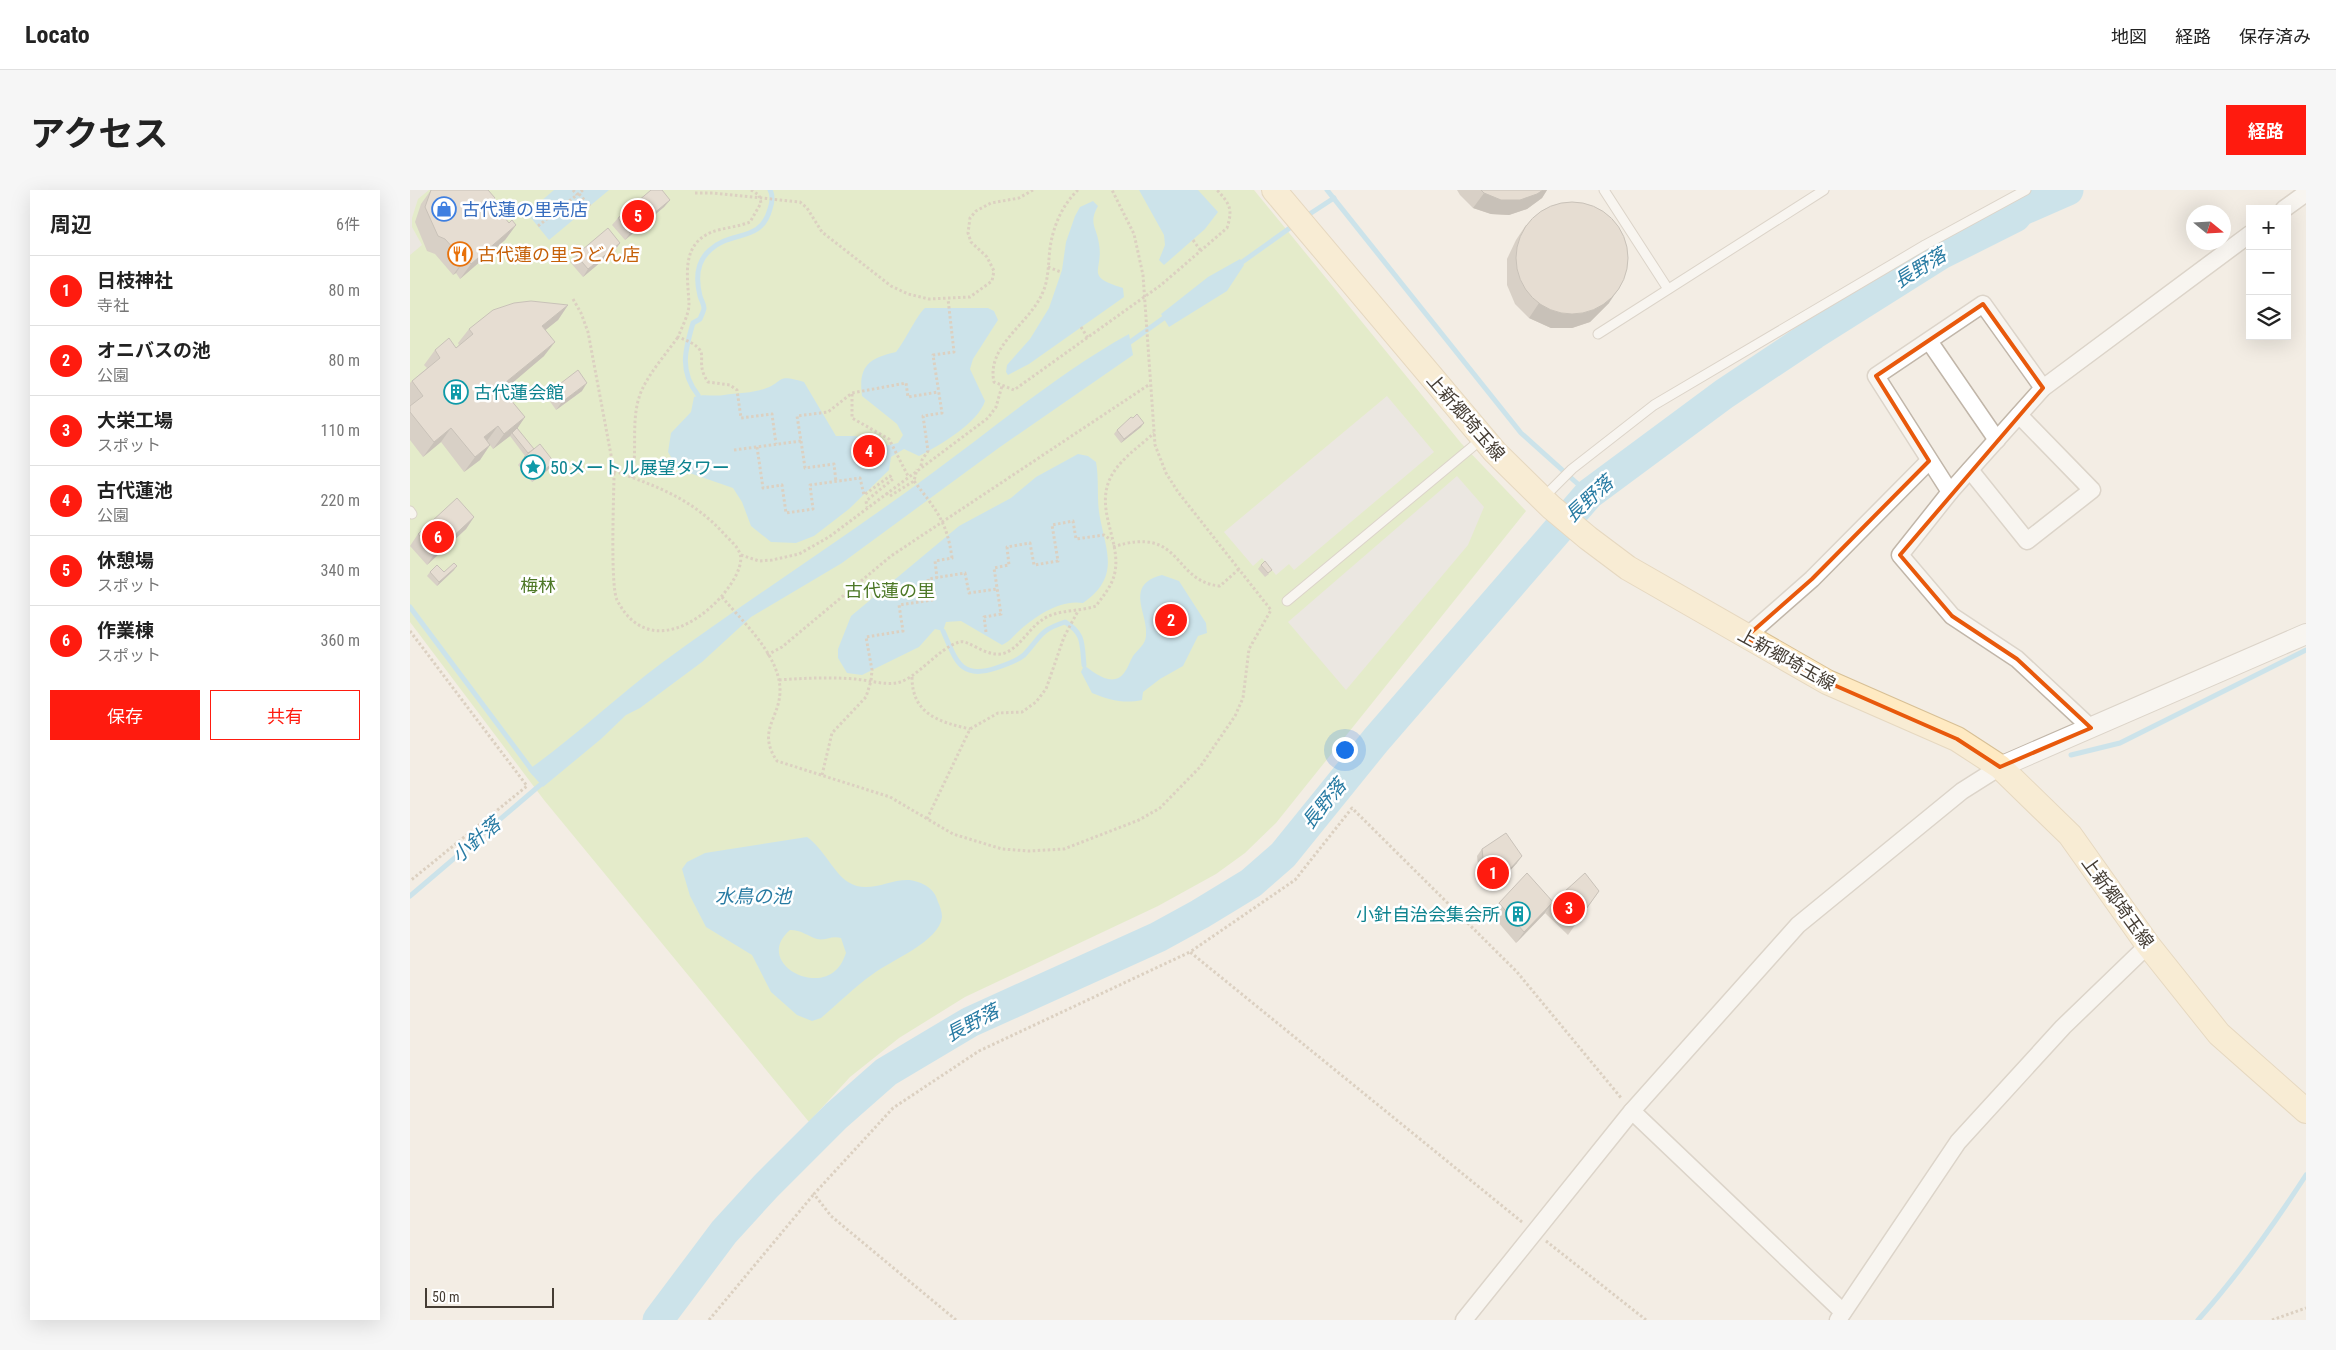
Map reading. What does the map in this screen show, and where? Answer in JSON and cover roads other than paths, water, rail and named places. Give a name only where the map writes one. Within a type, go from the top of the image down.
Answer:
[{"type":"main road","name":"上新郷埼玉線","points":[[1274,190],[1483,438],[1550,496],[1588,538],[1628,568],[1826,682],[1957,739],[2000,767],[2070,835],[2148,945],[2220,1034],[2306,1111]]},
{"type":"street","points":[[2290,205],[2306,193]]},
{"type":"street","points":[[2091,728],[2017,659],[1952,616],[1900,555],[1950,492],[2043,388],[2246,237]]},
{"type":"street","points":[[1950,492],[1876,376],[1983,304],[2043,388]]},
{"type":"street","points":[[1929,340],[1997,440]]},
{"type":"street","points":[[1970,470],[2027,542],[2092,490],[2019,415]]},
{"type":"street","points":[[1746,637],[1812,579],[1929,461]]},
{"type":"street","points":[[1464,1320],[1632,1111],[1798,925],[1962,791],[2000,767],[2306,634]]},
{"type":"street","points":[[1632,1111],[1840,1316],[1958,1142],[2063,1027],[2148,945]]},
{"type":"lane","points":[[1604,190],[1668,289]]},
{"type":"lane","points":[[1598,334],[1824,190]]},
{"type":"lane","points":[[1550,496],[1572,468],[1654,405],[1723,367],[1762,340],[1925,245],[2026,190]]},
{"type":"lane","points":[[1287,601],[1483,438]]},
{"type":"water","points":[[554,190],[609,190],[549,240],[527,213]]},
{"type":"water","points":[[1139,190],[1198,190],[1218,212],[1205,229],[1164,265],[1159,260],[1165,245],[1164,235]]},
{"type":"water","points":[[1093,201],[1098,206],[1093,221],[1100,253],[1099,276],[1111,284],[1123,288],[1124,297],[1029,364],[1008,375],[1006,372],[1007,365],[1030,339],[1049,308],[1062,270],[1066,242],[1075,216],[1080,207]]},
{"type":"water","points":[[1240,259],[1244,265],[1227,291],[1169,327],[1161,314],[1208,277]]},
{"type":"water","points":[[925,308],[988,308],[994,311],[998,320],[973,359],[970,369],[985,401],[975,417],[957,433],[927,452],[919,456],[904,449],[891,457],[889,470],[849,509],[814,536],[796,543],[771,542],[751,526],[742,502],[733,488],[678,469],[668,452],[671,433],[691,412],[694,397],[755,391],[771,386],[784,378],[804,382],[836,436],[856,436],[870,443],[884,446],[898,443],[903,435],[897,424],[862,396],[862,377],[867,365],[872,361],[896,352]]},
{"type":"water","points":[[1129,334],[1133,355],[1000,447],[842,563],[751,617],[702,662],[640,708],[626,715],[601,739],[543,787],[528,770],[663,662],[834,543],[1078,365]]},
{"type":"water","points":[[1078,454],[1088,456],[1096,462],[1097,468],[1099,512],[1108,562],[1103,583],[1095,593],[1083,603],[1066,603],[1050,609],[1027,624],[1008,642],[1002,645],[961,621],[946,622],[943,631],[935,629],[919,647],[862,675],[847,673],[838,658],[838,649],[851,616],[959,526],[1011,498],[1036,477]]},
{"type":"water","points":[[1162,575],[1179,581],[1206,623],[1207,633],[1198,636],[1183,666],[1160,679],[1143,692],[1142,700],[1117,701],[1092,693],[1081,672],[1084,665],[1098,675],[1109,679],[1120,677],[1124,673],[1133,656],[1143,644],[1146,636],[1146,627],[1140,601],[1143,586],[1150,580]]},
{"type":"water","name":"水鳥の池","points":[[807,837],[843,878],[857,886],[874,886],[901,880],[910,880],[925,885],[935,895],[942,917],[939,926],[924,942],[873,974],[821,1018],[812,1021],[797,1015],[771,992],[752,955],[706,927],[690,896],[682,869],[687,862],[705,853]],"holes":[[[790,930],[817,939],[841,938],[846,953],[838,968],[825,976],[813,978],[801,976],[790,970],[783,962],[779,952],[781,941]]]},
{"type":"waterway","points":[[698,395],[688,377],[685,360],[693,323],[700,319],[704,309],[698,284],[698,272],[702,260],[718,244],[753,232],[760,227],[766,220],[771,207],[772,197],[770,190]]},
{"type":"waterway","points":[[1327,190],[1521,433],[1589,494]]},
{"type":"waterway","name":"長野落","points":[[658,1320],[724,1232],[766,1186],[836,1116],[886,1072],[970,1022],[1158,937],[1251,883],[1283,855],[1376,740],[1589,494],[1724,394],[1814,334],[1941,254],[2015,217],[2020,211],[2068,190]]},
{"type":"waterway","points":[[1305,217],[1334,198]]},
{"type":"waterway","points":[[1238,265],[1294,225]]},
{"type":"waterway","points":[[1126,345],[1168,315]]},
{"type":"waterway","points":[[410,607],[534,773]]},
{"type":"waterway","points":[[943,631],[956,659],[961,665],[974,671],[984,671],[1003,666],[1018,659],[1024,655],[1045,631],[1065,622],[1076,630],[1079,635],[1084,665]]},
{"type":"waterway","points":[[2071,755],[2120,743],[2306,650]]},
{"type":"waterway","name":"小針落","points":[[410,896],[546,780]]},
{"type":"waterway","points":[[2198,1320],[2255,1250],[2306,1175]]},
{"type":"place","name":"古代蓮の里売店","points":[[444,209]]},
{"type":"place","name":"休憩場","points":[[638,216]]},
{"type":"place","name":"古代蓮の里うどん店","points":[[460,254]]},
{"type":"place","name":"古代蓮会館","points":[[456,392]]},
{"type":"place","name":"古代蓮池","points":[[869,451]]},
{"type":"place","name":"50メートル展望タワー","points":[[533,467]]},
{"type":"place","name":"作業棟","points":[[438,537]]},
{"type":"place","name":"オニバスの池","points":[[1171,620]]},
{"type":"place","name":"日枝神社","points":[[1493,873]]},
{"type":"place","name":"大栄工場","points":[[1569,908]]},
{"type":"place","name":"小針自治会集会所","points":[[1518,914]]},
{"type":"park label","name":"梅林","points":[[538,585]]},
{"type":"park label","name":"古代蓮の里","points":[[890,590]]}]
